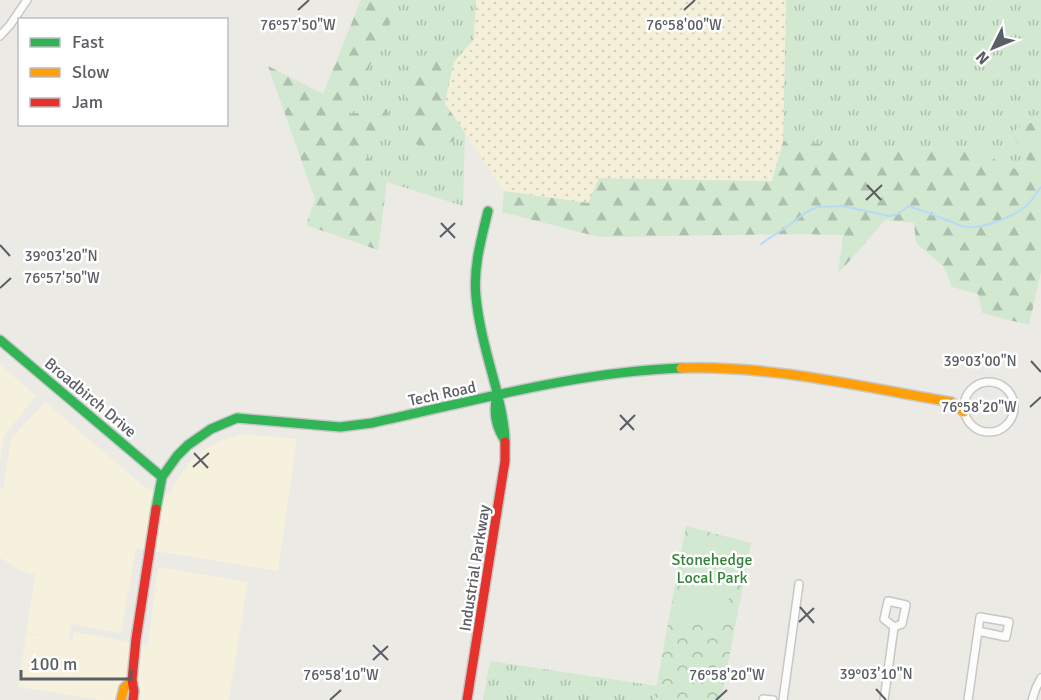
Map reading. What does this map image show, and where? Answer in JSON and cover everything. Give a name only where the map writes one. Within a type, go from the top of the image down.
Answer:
[{"type":"street","points":[[0,36],[27,0]]},
{"type":"street","name":"Industrial Parkway","points":[[467,700],[505,461],[505,440],[496,422],[494,409],[497,396],[476,299],[477,257],[488,211]]},
{"type":"street","name":"Broadbirch Drive","points":[[0,340],[162,477]]},
{"type":"street","name":"Tech Road","points":[[133,700],[132,680],[148,558],[162,477],[188,445],[211,429],[237,418],[340,427],[372,423],[569,380],[658,369],[712,367],[770,371],[951,402],[964,412],[967,420],[974,427],[984,432],[999,431],[1008,425],[1014,412],[1014,400],[1010,392],[1004,385],[990,381],[978,384],[968,393],[951,402]]},
{"type":"street","points":[[964,412],[968,393]]},
{"type":"street","points":[[783,700],[799,584]]},
{"type":"street","points":[[968,700],[980,617],[1009,622],[1006,637],[978,631]]},
{"type":"street","points":[[884,700],[894,627]]},
{"type":"street","points":[[1032,700],[1041,678]]},
{"type":"street","name":"Tech Road","points":[[122,700],[124,688],[132,680]]},
{"type":"street","points":[[763,700],[773,700]]},
{"type":"shaded area","points":[[0,364],[36,396],[4,436],[0,464]]},
{"type":"shaded area","points":[[45,402],[146,488],[170,495],[176,481],[190,462],[205,449],[223,440],[243,434],[297,439],[278,571],[136,548],[121,633],[72,624],[69,641],[72,641],[74,632],[148,645],[158,567],[248,582],[229,700],[101,700],[18,687],[26,634],[46,637],[26,632],[35,575],[22,571],[0,558],[0,489],[3,489],[11,439]]},
{"type":"green space","points":[[361,0],[399,0],[349,114],[387,109],[389,125],[364,152],[387,182],[378,250],[306,225],[315,199],[268,66],[323,94]]},
{"type":"green space","points":[[399,0],[476,0],[474,40],[454,62],[426,53],[429,155],[465,133],[463,206],[387,182],[363,152],[389,125],[348,115]]},
{"type":"green space","points":[[786,0],[1041,0],[1041,122],[1023,124],[1033,169],[1005,168],[980,147],[915,149],[783,141]]},
{"type":"green space","points":[[426,53],[454,62],[445,103],[465,133],[429,156],[409,137],[406,88]]},
{"type":"green space","points":[[1041,122],[1041,272],[1029,325],[982,313],[978,294],[952,287],[944,267],[916,243],[914,223],[885,220],[838,274],[843,235],[599,237],[502,212],[504,191],[588,202],[599,178],[771,181],[783,141],[915,149],[980,147],[1005,168],[1032,169],[1012,133],[1023,124]]},
{"type":"green space","name":"Stonehedge Local Park","points":[[686,526],[751,543],[721,700],[654,700]]},
{"type":"green space","points":[[693,533],[740,542],[723,629],[676,620]]},
{"type":"green space","points":[[490,661],[657,686],[654,700],[483,700]]},
{"type":"sand","points":[[476,0],[786,0],[783,141],[772,181],[599,178],[588,203],[504,191],[445,103],[454,62],[474,39]]},
{"type":"waterway","points":[[761,244],[806,212],[818,207],[842,206],[889,216],[898,214],[909,206],[962,226],[981,226],[1019,211],[1030,202],[1041,187]]},
{"type":"traffic: fast","points":[[488,211],[480,243],[475,286],[477,309],[502,415],[505,442]]},
{"type":"traffic: fast","points":[[0,340],[162,477]]},
{"type":"traffic: fast","points":[[156,509],[162,477],[177,456],[211,429],[237,418],[340,427],[372,423],[564,381],[681,368]]},
{"type":"traffic: fast","points":[[497,396],[496,418],[504,439]]},
{"type":"traffic: slow","points":[[681,368],[749,370],[816,378],[951,402],[964,412]]},
{"type":"traffic: slow","points":[[121,700],[124,688],[132,680]]},
{"type":"traffic: jam","points":[[467,700],[505,461],[505,442]]},
{"type":"traffic: jam","points":[[133,700],[132,680],[136,639],[156,509]]}]
